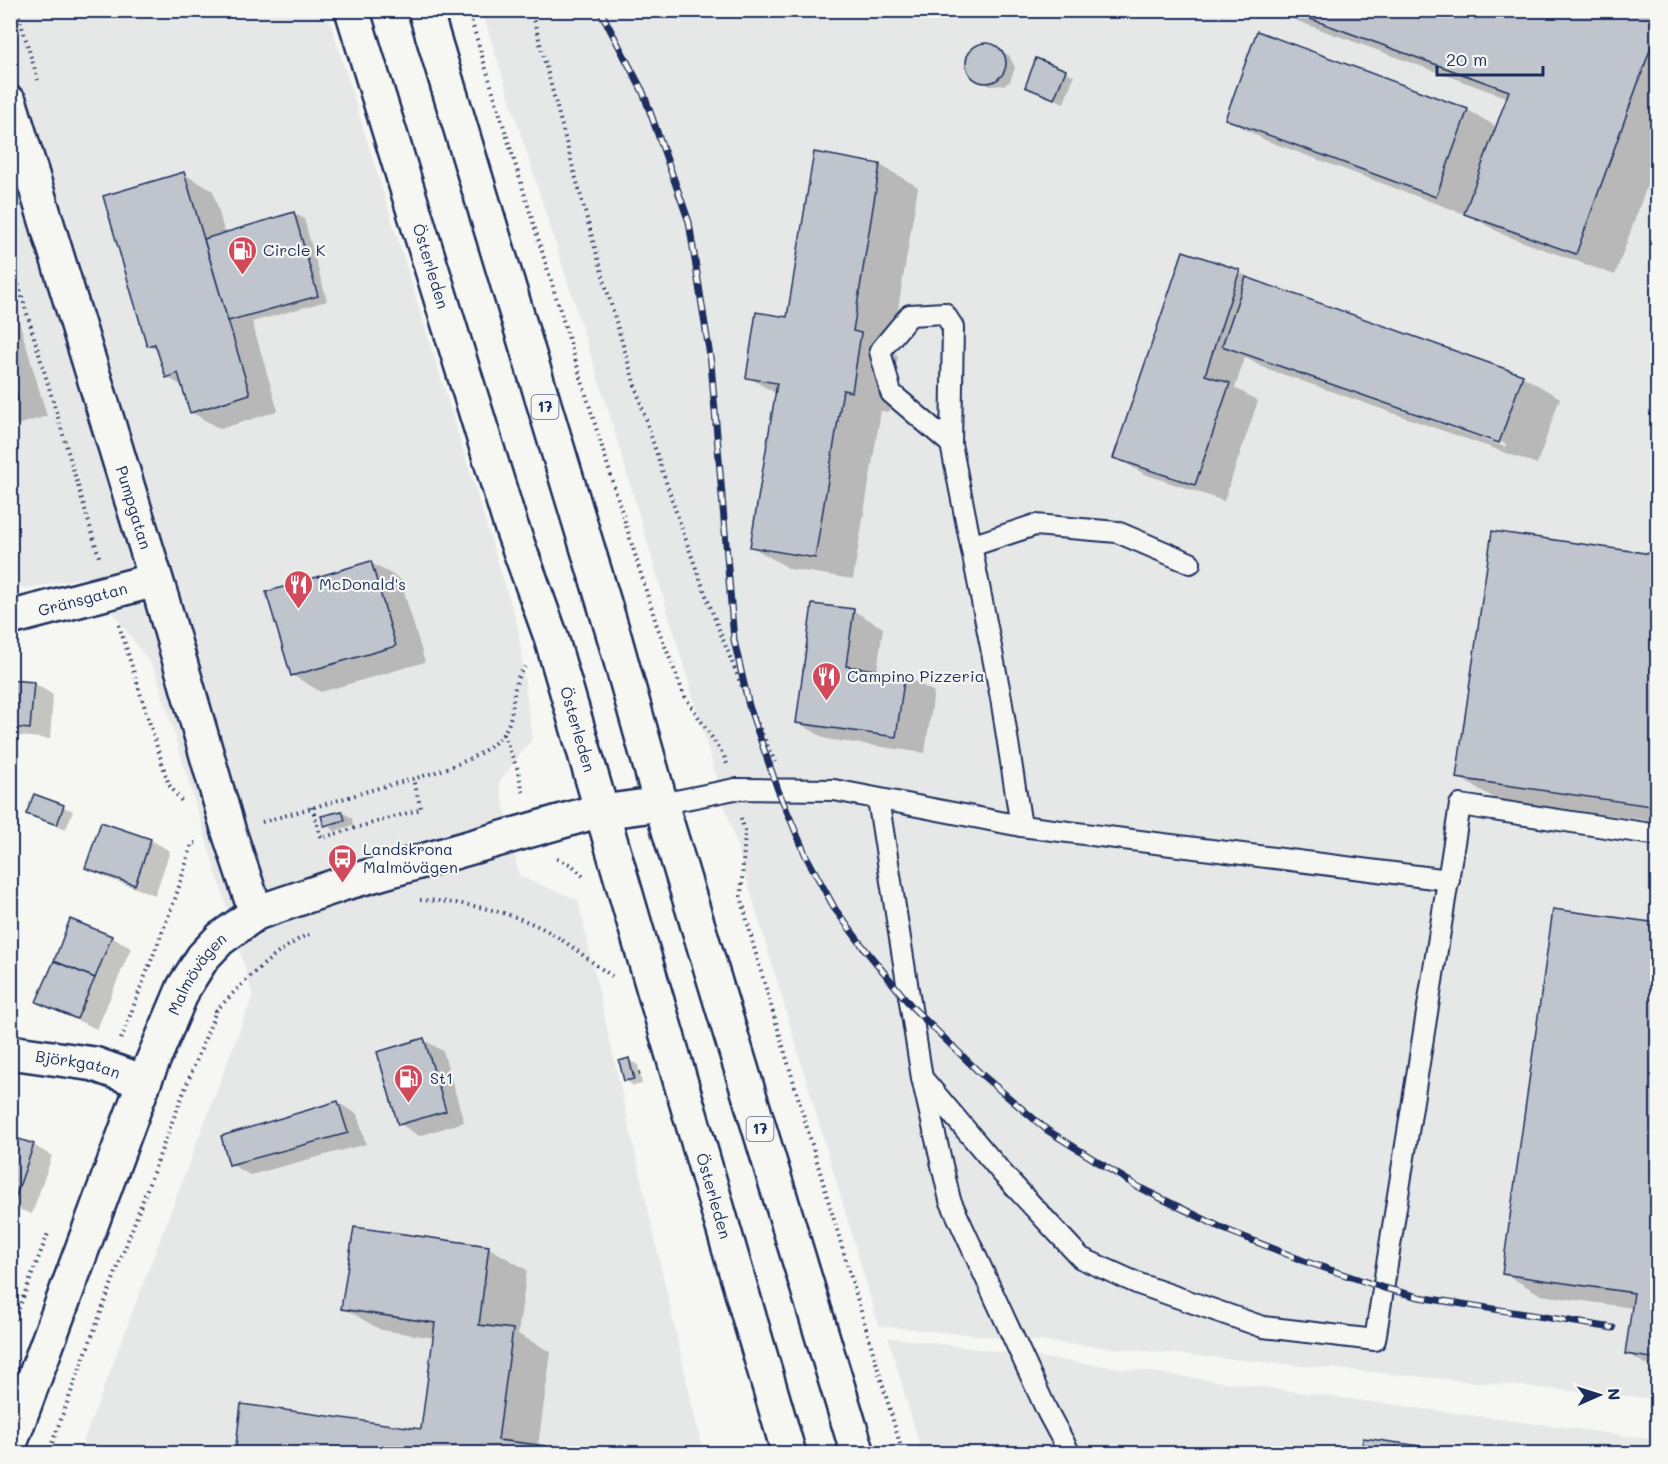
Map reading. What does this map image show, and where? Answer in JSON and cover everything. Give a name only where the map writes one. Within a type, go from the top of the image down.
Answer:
[{"type":"main road","name":"Österleden","points":[[352,10],[510,523],[556,654],[789,1454]]},
{"type":"main road","name":"17","points":[[425,10],[614,636],[661,804],[858,1454]]},
{"type":"main road","name":"Pumpgatan","points":[[10,103],[198,722],[229,832],[256,913]]},
{"type":"main road","name":"Gränsgatan","points":[[10,618],[155,580]]},
{"type":"main road","name":"Malmövägen","points":[[14,1424],[144,1082],[184,987],[203,957],[220,939],[256,913],[342,884],[531,829],[601,812],[661,804]]},
{"type":"main road","name":"Björkgatan","points":[[10,1052],[94,1064],[144,1082]]},
{"type":"lane","points":[[951,444],[891,393],[880,351],[910,315],[944,313],[953,327],[951,444],[1022,826]]},
{"type":"lane","points":[[971,546],[1035,525],[1117,532],[1190,562]]},
{"type":"lane","points":[[661,804],[735,789],[834,790],[1022,826],[1449,880]]},
{"type":"lane","points":[[878,799],[922,1078],[950,1200],[1047,1411],[1070,1454]]},
{"type":"lane","points":[[922,1078],[1003,1174],[1081,1258],[1139,1284],[1263,1327],[1374,1340],[1460,805],[1658,835]]},
{"type":"path","points":[[468,10],[656,623],[684,695],[724,756],[735,789],[745,832],[741,896],[753,944],[903,1454]]},
{"type":"path","points":[[528,10],[535,24],[607,290],[661,465],[718,631],[787,790]]},
{"type":"path","points":[[10,256],[109,592],[169,785],[188,811]]},
{"type":"path","points":[[614,636],[656,623]]},
{"type":"path","points":[[258,823],[413,779],[463,762],[486,751],[503,734],[511,717],[517,676],[530,662],[556,654]]},
{"type":"path","points":[[312,807],[321,838],[421,809],[413,779]]},
{"type":"path","points":[[192,844],[193,837]]},
{"type":"path","points":[[547,859],[556,858],[572,865],[585,878]]},
{"type":"path","points":[[411,900],[443,901],[527,921],[558,937],[620,981]]},
{"type":"shaded area","points":[[10,11],[327,11],[518,627],[532,739],[499,782],[519,876],[578,900],[703,1453],[79,1453],[253,995],[155,670],[87,577],[29,588],[11,586]]},
{"type":"shaded area","points":[[482,11],[1657,11],[1657,1399],[879,1326],[609,413]]},
{"type":"shaded area","points":[[888,1337],[1657,1440],[1657,1453],[922,1453]]},
{"type":"building","points":[[1286,10],[1658,10],[1658,28],[1576,254],[1464,214],[1509,91]]},
{"type":"building","points":[[1257,31],[1468,109],[1436,197],[1225,119]]},
{"type":"building","points":[[986,43],[1000,49],[1006,63],[1000,77],[986,83],[972,77],[966,63],[972,49]]},
{"type":"building","points":[[1036,58],[1066,70],[1054,99],[1025,87]]},
{"type":"building","points":[[814,152],[880,164],[853,331],[861,333],[852,392],[843,390],[815,558],[750,547],[777,383],[746,378],[756,312],[787,317]]},
{"type":"building","points":[[184,172],[250,394],[190,413],[178,373],[166,378],[155,344],[147,346],[103,196]]},
{"type":"building","points":[[294,212],[318,296],[228,321],[204,239]]},
{"type":"building","points":[[1183,251],[1240,270],[1205,375],[1230,383],[1195,485],[1113,458]]},
{"type":"building","points":[[1246,277],[1523,375],[1499,443],[1222,346]]},
{"type":"building","points":[[10,375],[18,400],[10,402]]},
{"type":"building","points":[[1492,531],[1658,555],[1658,807],[1456,778]]},
{"type":"building","points":[[371,561],[396,646],[291,676],[266,592]]},
{"type":"building","points":[[812,604],[854,609],[846,666],[905,674],[896,737],[796,723]]},
{"type":"building","points":[[10,680],[34,682],[30,729],[10,727]]},
{"type":"building","points":[[34,794],[64,805],[57,825],[26,814]]},
{"type":"building","points":[[342,811],[345,820],[324,826],[321,816]]},
{"type":"building","points":[[101,822],[151,839],[135,885],[85,868]]},
{"type":"building","points":[[1553,909],[1658,923],[1658,1359],[1625,1354],[1634,1293],[1502,1274]]},
{"type":"building","points":[[70,919],[112,936],[95,978],[54,961]]},
{"type":"building","points":[[54,961],[95,978],[77,1019],[36,1002]]},
{"type":"building","points":[[424,1038],[446,1111],[398,1125],[377,1052]]},
{"type":"building","points":[[629,1058],[634,1079],[624,1081],[619,1061]]},
{"type":"building","points":[[338,1101],[348,1133],[229,1165],[221,1136]]},
{"type":"building","points":[[10,1136],[34,1144],[13,1204],[10,1203]]},
{"type":"building","points":[[354,1227],[489,1246],[479,1325],[513,1329],[498,1440],[546,1446],[545,1454],[235,1454],[241,1404],[421,1429],[435,1323],[341,1309]]},
{"type":"building","points":[[1363,1438],[1478,1454],[1361,1454]]},
{"type":"railway","points":[[600,10],[643,92],[689,222],[711,363],[734,640],[749,706],[778,790],[806,856],[835,909],[864,948],[912,1007],[981,1074],[1047,1130],[1138,1187],[1224,1229],[1304,1261],[1384,1288],[1419,1297],[1613,1328]]},
{"type":"place","name":"Circle K","points":[[242,276]]},
{"type":"place","name":"McDonald's","points":[[298,610]]},
{"type":"place","name":"Campino Pizzeria","points":[[826,702]]},
{"type":"place","name":"Landskrona Malmövägen","points":[[342,884]]},
{"type":"place","name":"St1","points":[[409,1104]]}]
